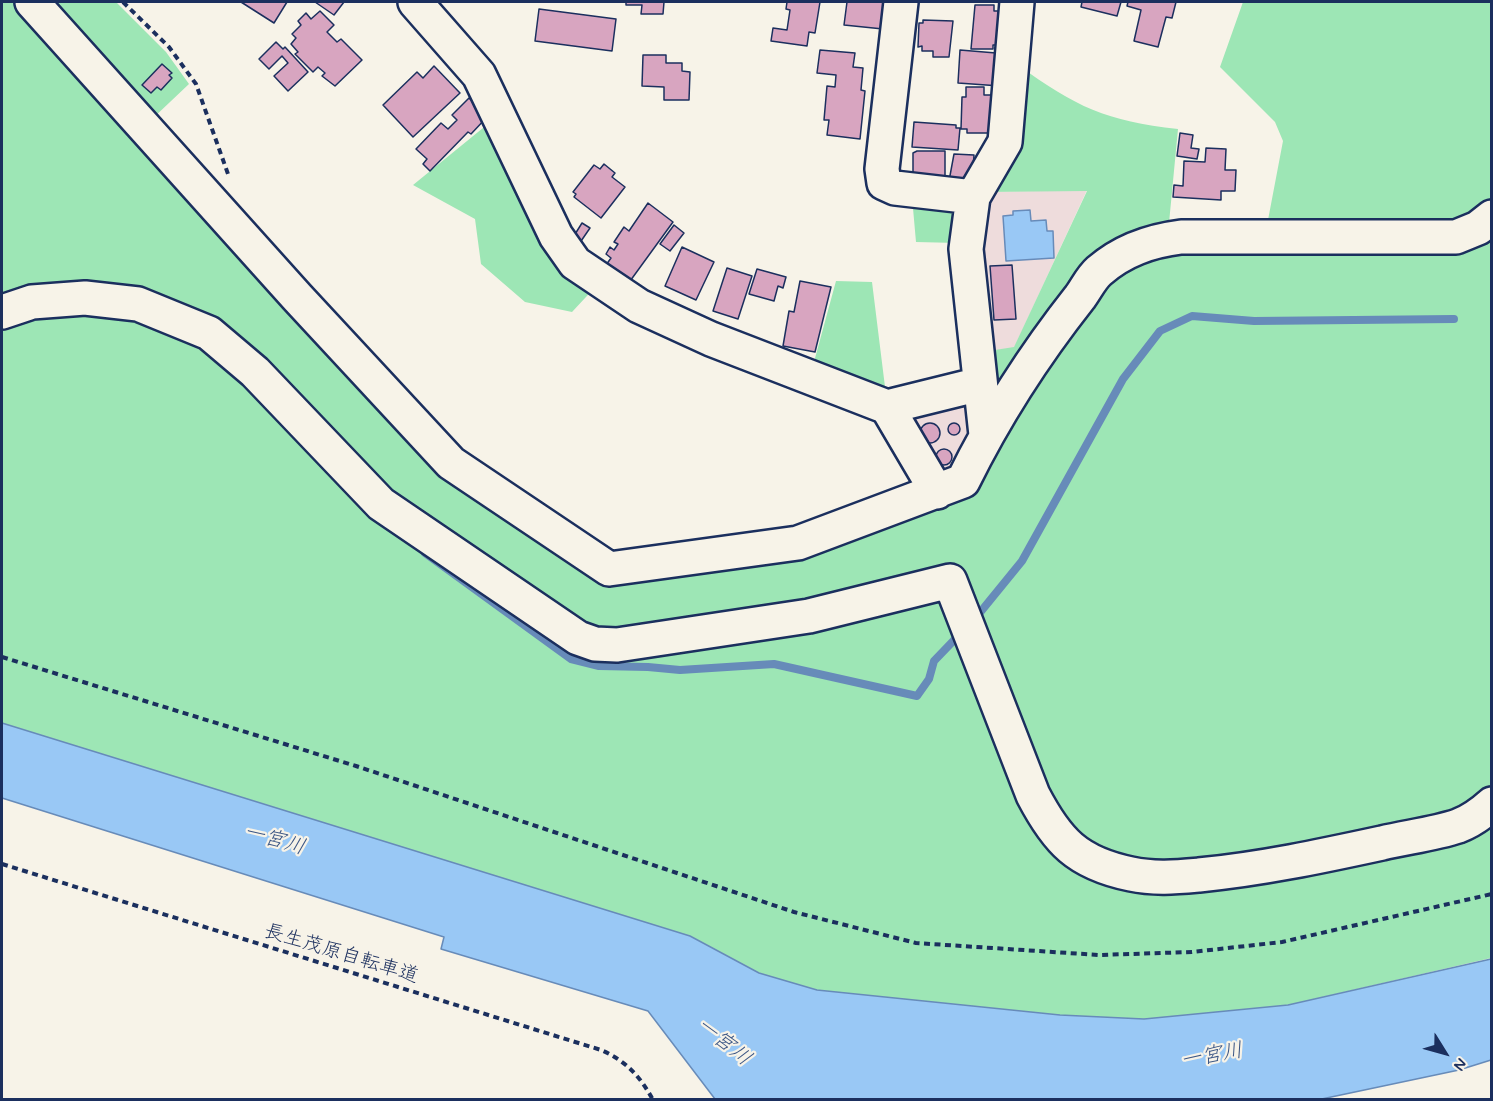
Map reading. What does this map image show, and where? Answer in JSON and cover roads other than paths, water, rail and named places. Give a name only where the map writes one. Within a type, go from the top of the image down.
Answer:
[{"type":"street","points":[[32,2],[297,297],[451,462],[609,569],[798,543],[963,481],[986,435],[1057,324],[1097,272],[1124,253],[1152,241],[1181,237],[1456,237],[1478,228],[1491,217]]},
{"type":"street","points":[[416,2],[479,75],[556,236],[575,263],[639,306],[711,339],[887,407],[980,384]]},
{"type":"street","points":[[902,2],[882,170],[884,183],[895,188],[973,197]]},
{"type":"street","points":[[986,435],[966,249],[973,197],[1005,142],[1017,2]]},
{"type":"street","points":[[2,312],[32,302],[85,298],[138,304],[209,333],[255,372],[381,504],[578,638],[595,644],[617,645],[809,616],[950,581],[1033,795],[1051,828],[1072,850],[1096,863],[1130,874],[1157,878],[1212,873],[1317,857],[1458,826],[1482,813],[1491,804]]},
{"type":"street","points":[[887,407],[937,492]]},
{"type":"water","points":[[1030,210],[1031,221],[1046,220],[1047,231],[1053,231],[1054,258],[1006,261],[1003,216],[1013,215],[1013,211]]},
{"type":"water","name":"一宮川","points":[[2,723],[690,936],[759,973],[817,990],[1060,1015],[1144,1019],[1288,1005],[1491,959],[1491,1060],[1459,1070],[1317,1100],[715,1099],[648,1011],[441,949],[444,937],[2,798]]},
{"type":"waterway","points":[[978,615],[1022,561],[1123,379],[1160,331],[1192,316],[1254,321],[1454,319]]},
{"type":"waterway","points":[[425,553],[571,659],[599,666],[680,670],[774,664],[917,696],[929,679],[934,661],[959,635]]}]
